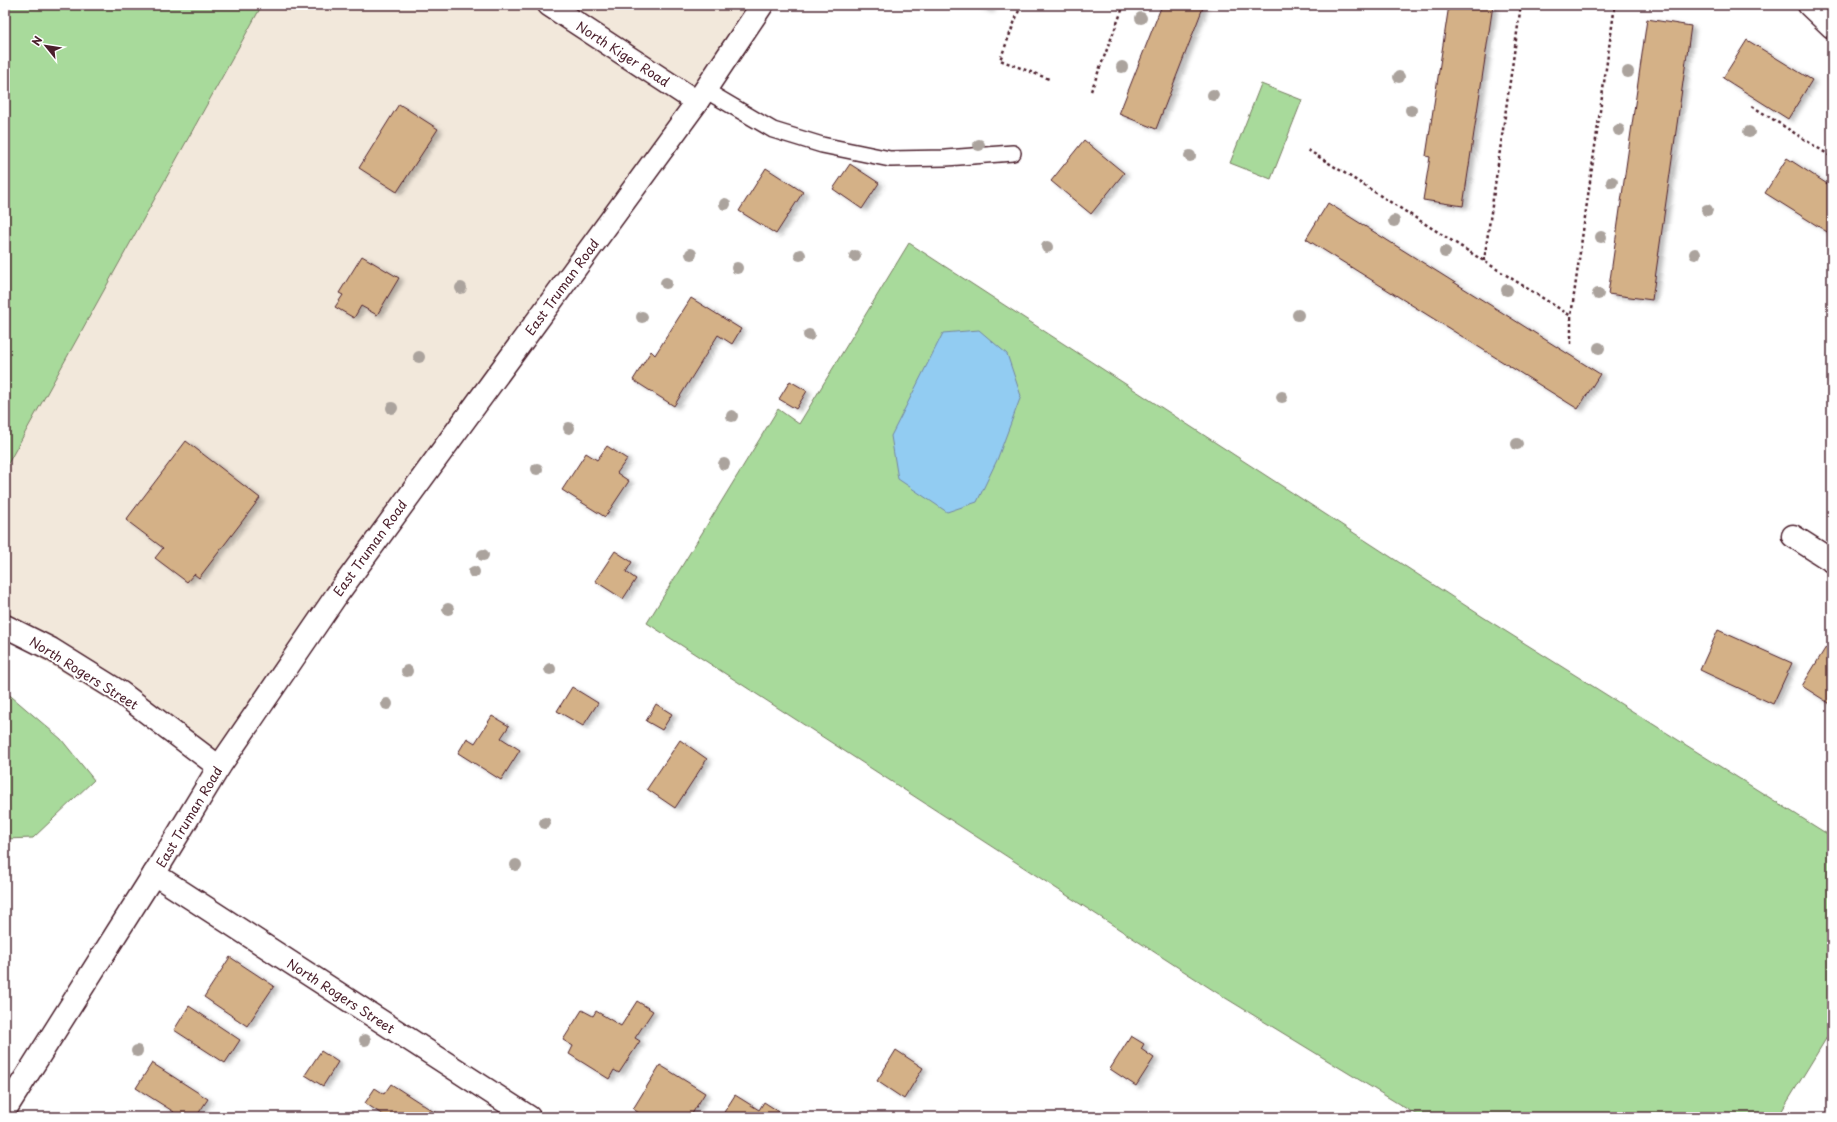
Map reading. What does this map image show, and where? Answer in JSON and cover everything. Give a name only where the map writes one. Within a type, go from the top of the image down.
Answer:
[{"type":"main road","name":"North Kiger Road","points":[[549,5],[701,96]]},
{"type":"main road","name":"East Truman Road","points":[[5,1110],[154,874],[219,767],[336,596],[701,96],[762,5]]},
{"type":"main road","points":[[1809,5],[1832,27]]},
{"type":"main road","points":[[1793,536],[1832,561]]},
{"type":"main road","name":"North Rogers Street","points":[[5,626],[51,649],[120,692],[219,767]]},
{"type":"main road","name":"North Rogers Street","points":[[154,874],[516,1114]]},
{"type":"lane","points":[[701,96],[772,130],[822,146],[890,159],[946,158],[1013,153]]},
{"type":"path","points":[[1021,5],[1000,60],[1049,79]]},
{"type":"path","points":[[1090,92],[1124,5]]},
{"type":"path","points":[[1484,261],[1522,5]]},
{"type":"path","points":[[1571,344],[1571,316],[1614,5]]},
{"type":"path","points":[[1752,106],[1832,157]]},
{"type":"path","points":[[1308,150],[1571,316]]},
{"type":"shaded area","points":[[262,5],[756,5],[219,767],[5,637],[5,469]]},
{"type":"green space","points":[[5,5],[262,5],[5,469]]},
{"type":"green space","points":[[1261,84],[1302,100],[1271,179],[1230,163]]},
{"type":"green space","points":[[909,243],[1483,617],[1832,837],[1832,1029],[1778,1117],[1420,1117],[1219,994],[647,623],[778,409],[799,424]]},
{"type":"green space","points":[[5,691],[61,739],[94,780],[33,838],[5,839]]},
{"type":"water","points":[[979,330],[1007,354],[1021,396],[997,460],[977,502],[947,512],[898,479],[891,436],[943,333]]},
{"type":"building","points":[[977,5],[991,5],[989,10]]},
{"type":"building","points":[[1162,5],[1204,5],[1156,129],[1119,114]]},
{"type":"building","points":[[1449,5],[1493,5],[1463,206],[1423,200],[1430,157],[1426,156]]},
{"type":"building","points":[[1647,19],[1691,26],[1652,300],[1608,294]]},
{"type":"building","points":[[1747,40],[1812,80],[1788,119],[1723,78]]},
{"type":"building","points":[[399,104],[438,129],[397,192],[359,168]]},
{"type":"building","points":[[1084,140],[1124,173],[1091,214],[1051,181]]},
{"type":"building","points":[[1787,158],[1832,187],[1832,235],[1765,193]]},
{"type":"building","points":[[850,164],[879,183],[862,209],[833,189]]},
{"type":"building","points":[[766,168],[803,192],[776,234],[739,211]]},
{"type":"building","points":[[1328,203],[1600,374],[1578,409],[1306,239]]},
{"type":"building","points":[[362,256],[399,278],[377,315],[361,306],[354,318],[335,307],[343,295],[339,293]]},
{"type":"building","points":[[691,298],[741,329],[732,344],[718,335],[674,406],[633,380],[651,351],[655,355]]},
{"type":"building","points":[[790,381],[807,391],[796,409],[779,399]]},
{"type":"building","points":[[186,441],[260,498],[199,578],[194,574],[187,582],[155,558],[163,548],[126,520]]},
{"type":"building","points":[[607,446],[627,459],[617,473],[629,481],[605,517],[562,490],[586,453],[597,460]]},
{"type":"building","points":[[615,551],[632,562],[626,572],[636,579],[623,599],[595,581]]},
{"type":"building","points":[[1718,630],[1792,663],[1773,704],[1700,670]]},
{"type":"building","points":[[1826,647],[1832,650],[1832,705],[1802,686]]},
{"type":"building","points":[[572,687],[598,703],[583,726],[557,711]]},
{"type":"building","points":[[656,704],[672,714],[662,730],[646,721]]},
{"type":"building","points":[[492,716],[509,726],[501,738],[520,750],[501,780],[458,753],[467,738],[475,743]]},
{"type":"building","points":[[680,740],[707,759],[675,808],[647,789]]},
{"type":"building","points":[[230,957],[274,986],[247,1026],[204,997]]},
{"type":"building","points":[[637,1001],[653,1011],[635,1038],[640,1041],[619,1073],[614,1070],[609,1079],[569,1054],[573,1046],[563,1040],[582,1010],[593,1016],[596,1011],[621,1026]]},
{"type":"building","points":[[189,1006],[240,1040],[225,1063],[174,1030]]},
{"type":"building","points":[[1131,1036],[1144,1044],[1141,1049],[1154,1058],[1136,1086],[1110,1069]]},
{"type":"building","points":[[896,1050],[923,1068],[904,1099],[877,1081]]},
{"type":"building","points":[[321,1051],[338,1062],[323,1086],[305,1075]]},
{"type":"building","points":[[152,1063],[208,1099],[196,1117],[171,1117],[174,1112],[136,1088]]},
{"type":"building","points":[[660,1065],[705,1093],[690,1117],[645,1117],[633,1109]]},
{"type":"building","points":[[391,1084],[442,1117],[386,1117],[365,1103],[375,1088],[384,1094]]},
{"type":"building","points":[[735,1095],[759,1110],[764,1102],[784,1115],[783,1117],[721,1117]]}]
